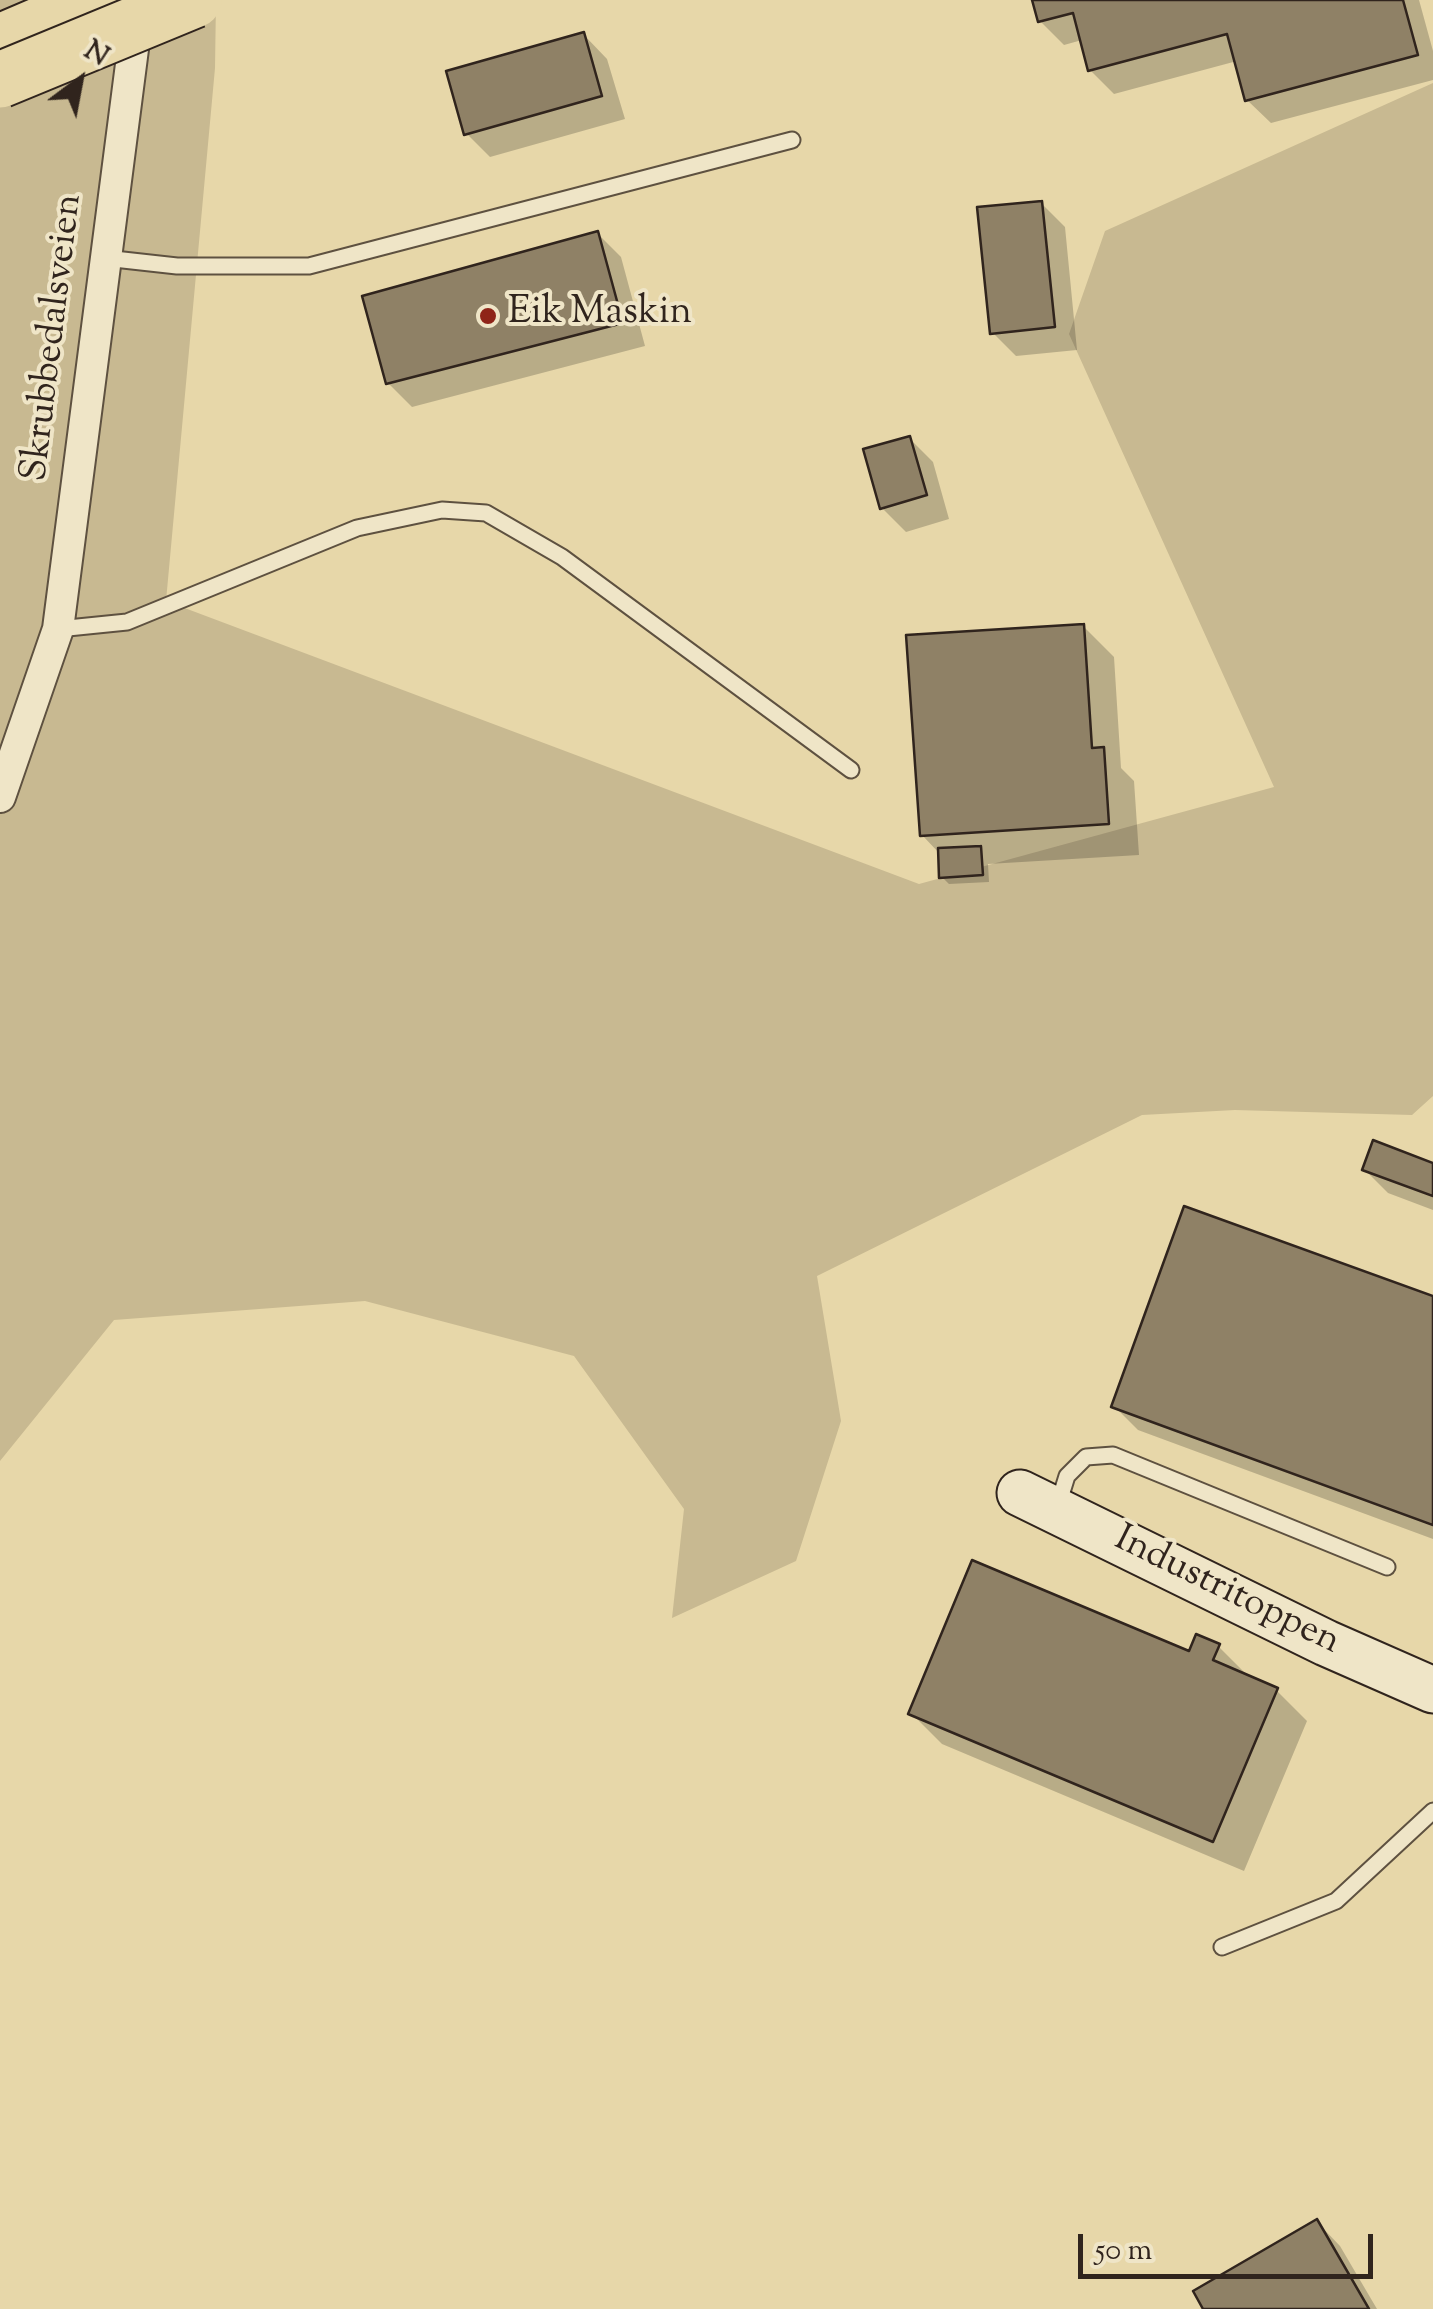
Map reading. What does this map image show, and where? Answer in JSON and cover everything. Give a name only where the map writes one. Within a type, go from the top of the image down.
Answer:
[{"type":"highway","points":[[0,42],[98,0]]},
{"type":"highway","points":[[0,80],[194,0]]},
{"type":"street","name":"Skrubbedalsveien","points":[[0,797],[58,629],[139,0]]},
{"type":"street","name":"Industritoppen","points":[[1038,1502],[1326,1643],[1433,1690]]},
{"type":"lane","points":[[105,258],[177,266],[309,266],[792,140]]},
{"type":"lane","points":[[58,629],[127,622],[357,528],[442,510],[486,513],[562,557],[850,770]]},
{"type":"lane","points":[[1038,1502],[1086,1457],[1114,1455],[1387,1567]]},
{"type":"lane","points":[[1222,1947],[1336,1901],[1433,1811]]},
{"type":"shaded area","points":[[0,0],[216,0],[215,68],[166,601],[919,884],[1274,787],[1069,334],[1105,231],[1433,83],[1433,1096],[1412,1115],[1235,1110],[1142,1115],[817,1276],[841,1421],[796,1561],[672,1618],[684,1509],[574,1356],[365,1301],[114,1320],[0,1461]]},
{"type":"building","points":[[1032,0],[1403,0],[1418,55],[1245,101],[1227,34],[1088,71],[1073,13],[1038,22]]},
{"type":"building","points":[[584,32],[602,96],[464,135],[446,71]]},
{"type":"building","points":[[1042,201],[1055,327],[990,334],[977,207]]},
{"type":"building","points":[[598,231],[623,323],[386,384],[362,296]]},
{"type":"building","points":[[910,436],[927,495],[880,509],[863,449]]},
{"type":"building","points":[[1084,624],[1092,748],[1104,747],[1109,824],[920,836],[906,635]]},
{"type":"building","points":[[981,846],[983,875],[939,878],[938,848]]},
{"type":"building","points":[[1373,1140],[1433,1163],[1433,1196],[1362,1170]]},
{"type":"building","points":[[1184,1206],[1433,1296],[1433,1525],[1111,1407]]},
{"type":"building","points":[[972,1560],[1189,1651],[1196,1634],[1220,1644],[1213,1660],[1278,1688],[1213,1842],[908,1714]]},
{"type":"building","points":[[1317,2219],[1369,2309],[1203,2309],[1193,2291]]},
{"type":"place","name":"Eik Maskin","points":[[488,316]]}]
